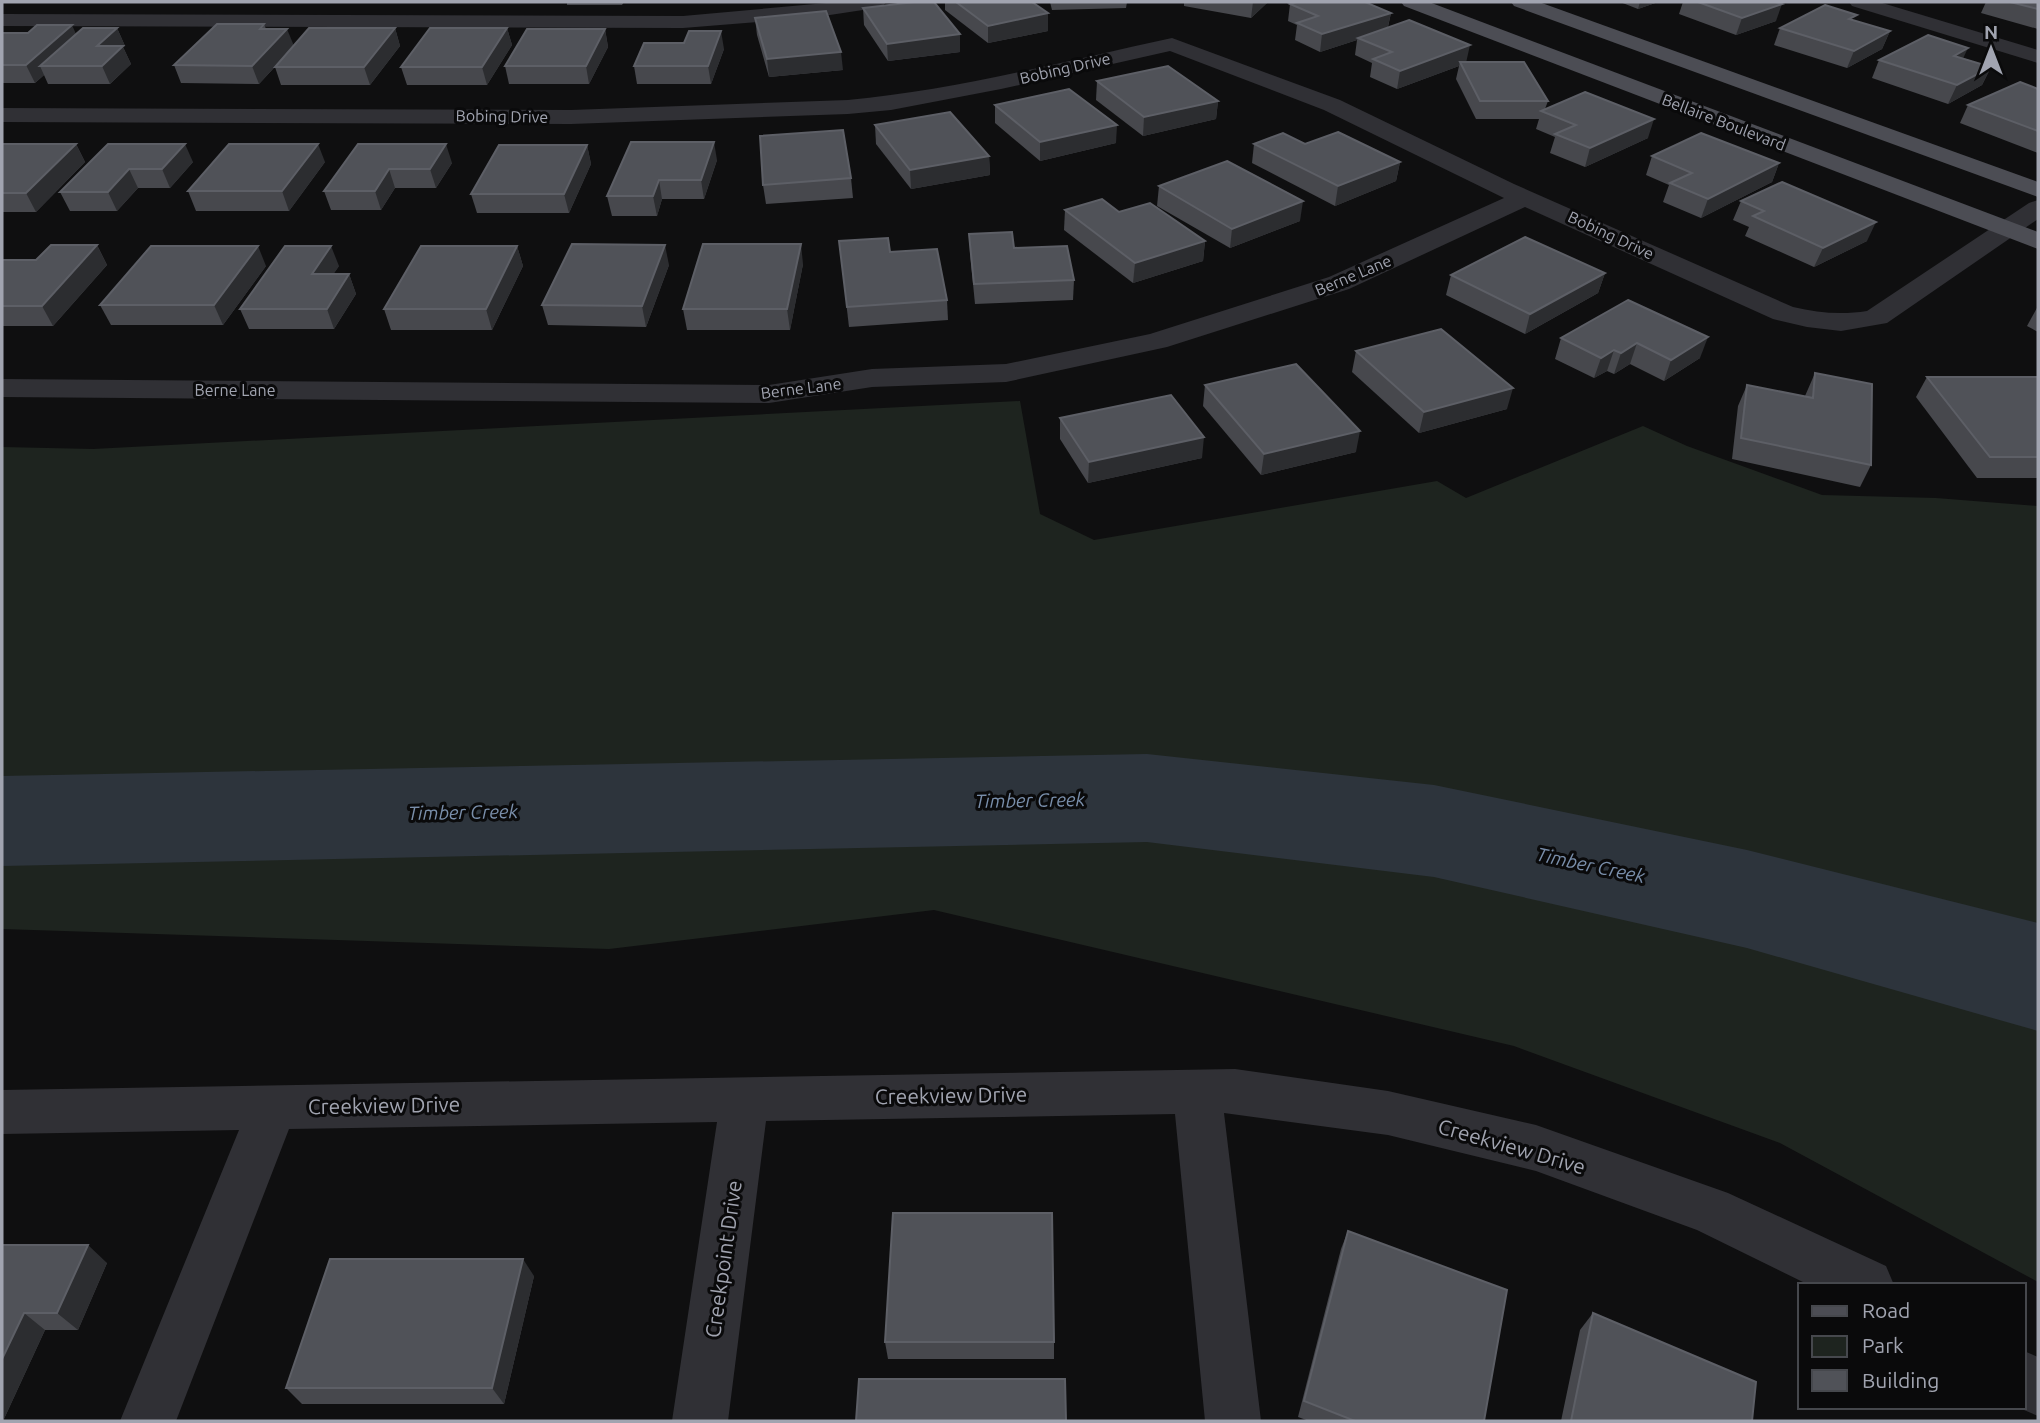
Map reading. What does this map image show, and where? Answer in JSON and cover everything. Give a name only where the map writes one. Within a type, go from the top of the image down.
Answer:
[{"type":"main road","name":"Bellaire Boulevard","points":[[1411,2],[2038,241]]},
{"type":"main road","points":[[1521,2],[2038,190]]},
{"type":"street","points":[[2,20],[683,22],[810,12],[876,2]]},
{"type":"street","points":[[1859,2],[2038,57]]},
{"type":"street","name":"Bobing Drive","points":[[2,115],[571,117],[848,107],[891,103],[1001,82],[1172,44],[1332,105],[1783,313],[1835,323],[1858,322],[1877,317],[2038,208]]},
{"type":"street","name":"Berne Lane","points":[[2,388],[769,394],[872,379],[1006,373],[1157,341],[1272,306],[1339,283],[1527,197]]},
{"type":"street","name":"Creekview Drive","points":[[2,1112],[1236,1091],[1388,1113],[1536,1148],[1710,1210],[1863,1283]]},
{"type":"street","points":[[1198,1092],[1233,1421]]},
{"type":"street","name":"Creekpoint Drive","points":[[700,1421],[745,1098]]},
{"type":"street","points":[[148,1421],[273,1107]]},
{"type":"green space","points":[[1020,401],[1040,514],[1094,540],[1437,481],[1466,498],[1643,426],[1687,446],[1822,495],[1936,498],[2038,506],[2038,1282],[1780,1143],[1514,1046],[934,910],[609,949],[2,929],[2,447],[93,449]]},
{"type":"building","points":[[934,2],[960,34],[887,44],[863,8]]},
{"type":"building","points":[[956,2],[1032,2],[1048,13],[988,26]]},
{"type":"building","points":[[1365,2],[1391,13],[1322,34],[1297,23],[1318,16],[1290,4]]},
{"type":"building","points":[[1698,2],[1775,2],[1782,4],[1742,18]]},
{"type":"building","points":[[2010,2],[2038,2],[2038,9]]},
{"type":"building","points":[[1825,5],[1857,15],[1849,19],[1890,31],[1854,51],[1780,28]]},
{"type":"building","points":[[826,11],[841,52],[767,59],[755,18]]},
{"type":"building","points":[[1409,20],[1470,45],[1400,71],[1373,59],[1392,52],[1358,38]]},
{"type":"building","points":[[217,24],[264,24],[260,29],[287,29],[252,66],[174,65]]},
{"type":"building","points":[[37,25],[72,25],[26,65],[2,65],[2,33],[28,33]]},
{"type":"building","points":[[83,28],[117,28],[97,46],[123,46],[102,66],[40,66]]},
{"type":"building","points":[[309,28],[395,28],[364,67],[275,67]]},
{"type":"building","points":[[430,28],[507,28],[482,67],[401,67]]},
{"type":"building","points":[[527,29],[605,29],[586,66],[505,66]]},
{"type":"building","points":[[689,31],[721,31],[708,66],[634,66],[644,43],[684,43]]},
{"type":"building","points":[[1928,35],[1968,48],[1954,56],[1991,67],[1957,85],[1879,60]]},
{"type":"building","points":[[1460,62],[1524,62],[1548,101],[1480,101]]},
{"type":"building","points":[[1168,66],[1218,101],[1144,117],[1097,81]]},
{"type":"building","points":[[2020,82],[2038,89],[2038,131],[1968,105]]},
{"type":"building","points":[[1069,89],[1117,125],[1040,142],[995,105]]},
{"type":"building","points":[[1585,92],[1654,119],[1590,148],[1555,134],[1576,125],[1541,111]]},
{"type":"building","points":[[950,112],[989,156],[910,170],[875,125]]},
{"type":"building","points":[[843,130],[851,178],[763,185],[760,136]]},
{"type":"building","points":[[1338,132],[1400,162],[1338,186],[1254,144],[1283,133],[1305,144]]},
{"type":"building","points":[[1701,133],[1779,163],[1708,199],[1670,183],[1692,173],[1652,156]]},
{"type":"building","points":[[631,142],[714,142],[701,180],[659,180],[653,196],[607,196]]},
{"type":"building","points":[[2,144],[76,144],[26,193],[2,193]]},
{"type":"building","points":[[108,144],[185,144],[162,169],[129,169],[108,192],[60,192]]},
{"type":"building","points":[[229,144],[318,144],[282,191],[188,191]]},
{"type":"building","points":[[358,144],[446,144],[430,169],[389,169],[375,191],[324,191]]},
{"type":"building","points":[[499,145],[587,145],[564,194],[471,194]]},
{"type":"building","points":[[1227,161],[1303,201],[1232,229],[1159,186]]},
{"type":"building","points":[[1782,182],[1876,222],[1823,248],[1753,216],[1764,211],[1741,201]]},
{"type":"building","points":[[1102,199],[1119,212],[1150,203],[1205,241],[1135,263],[1065,210]]},
{"type":"building","points":[[1012,232],[1014,248],[1067,246],[1074,280],[974,284],[969,234]]},
{"type":"building","points":[[1525,237],[1605,273],[1530,314],[1451,275]]},
{"type":"building","points":[[888,238],[890,252],[937,249],[947,300],[847,307],[839,241]]},
{"type":"building","points":[[572,244],[665,245],[642,306],[542,305]]},
{"type":"building","points":[[703,244],[801,244],[787,309],[683,309]]},
{"type":"building","points":[[51,245],[97,245],[42,306],[2,306],[2,260],[36,260]]},
{"type":"building","points":[[151,246],[258,246],[214,305],[100,305]]},
{"type":"building","points":[[285,246],[331,246],[312,274],[349,274],[327,309],[240,309]]},
{"type":"building","points":[[421,246],[517,246],[486,309],[384,309]]},
{"type":"building","points":[[1628,300],[1708,337],[1671,360],[1637,343],[1621,353],[1614,350],[1601,358],[1561,338]]},
{"type":"building","points":[[1441,329],[1513,388],[1424,412],[1356,351]]},
{"type":"building","points":[[1296,364],[1360,431],[1264,454],[1205,385]]},
{"type":"building","points":[[1815,373],[1872,384],[1871,465],[1741,438],[1747,385],[1813,398]]},
{"type":"building","points":[[1927,377],[2038,377],[2038,457],[1990,457]]},
{"type":"building","points":[[1171,395],[1204,437],[1089,462],[1060,418]]},
{"type":"building","points":[[893,1213],[1052,1213],[1054,1342],[885,1342]]},
{"type":"building","points":[[1348,1231],[1507,1290],[1484,1421],[1355,1421],[1304,1401]]},
{"type":"building","points":[[2,1245],[88,1245],[57,1313],[24,1313],[2,1359]]},
{"type":"building","points":[[330,1259],[523,1259],[492,1388],[286,1388]]},
{"type":"building","points":[[1593,1313],[1756,1382],[1752,1421],[1571,1421]]},
{"type":"building","points":[[859,1379],[1065,1379],[1066,1421],[856,1421]]},
{"type":"waterway","name":"Timber Creek","points":[[2,821],[1147,798],[1434,831],[1747,899],[2038,977]]}]
